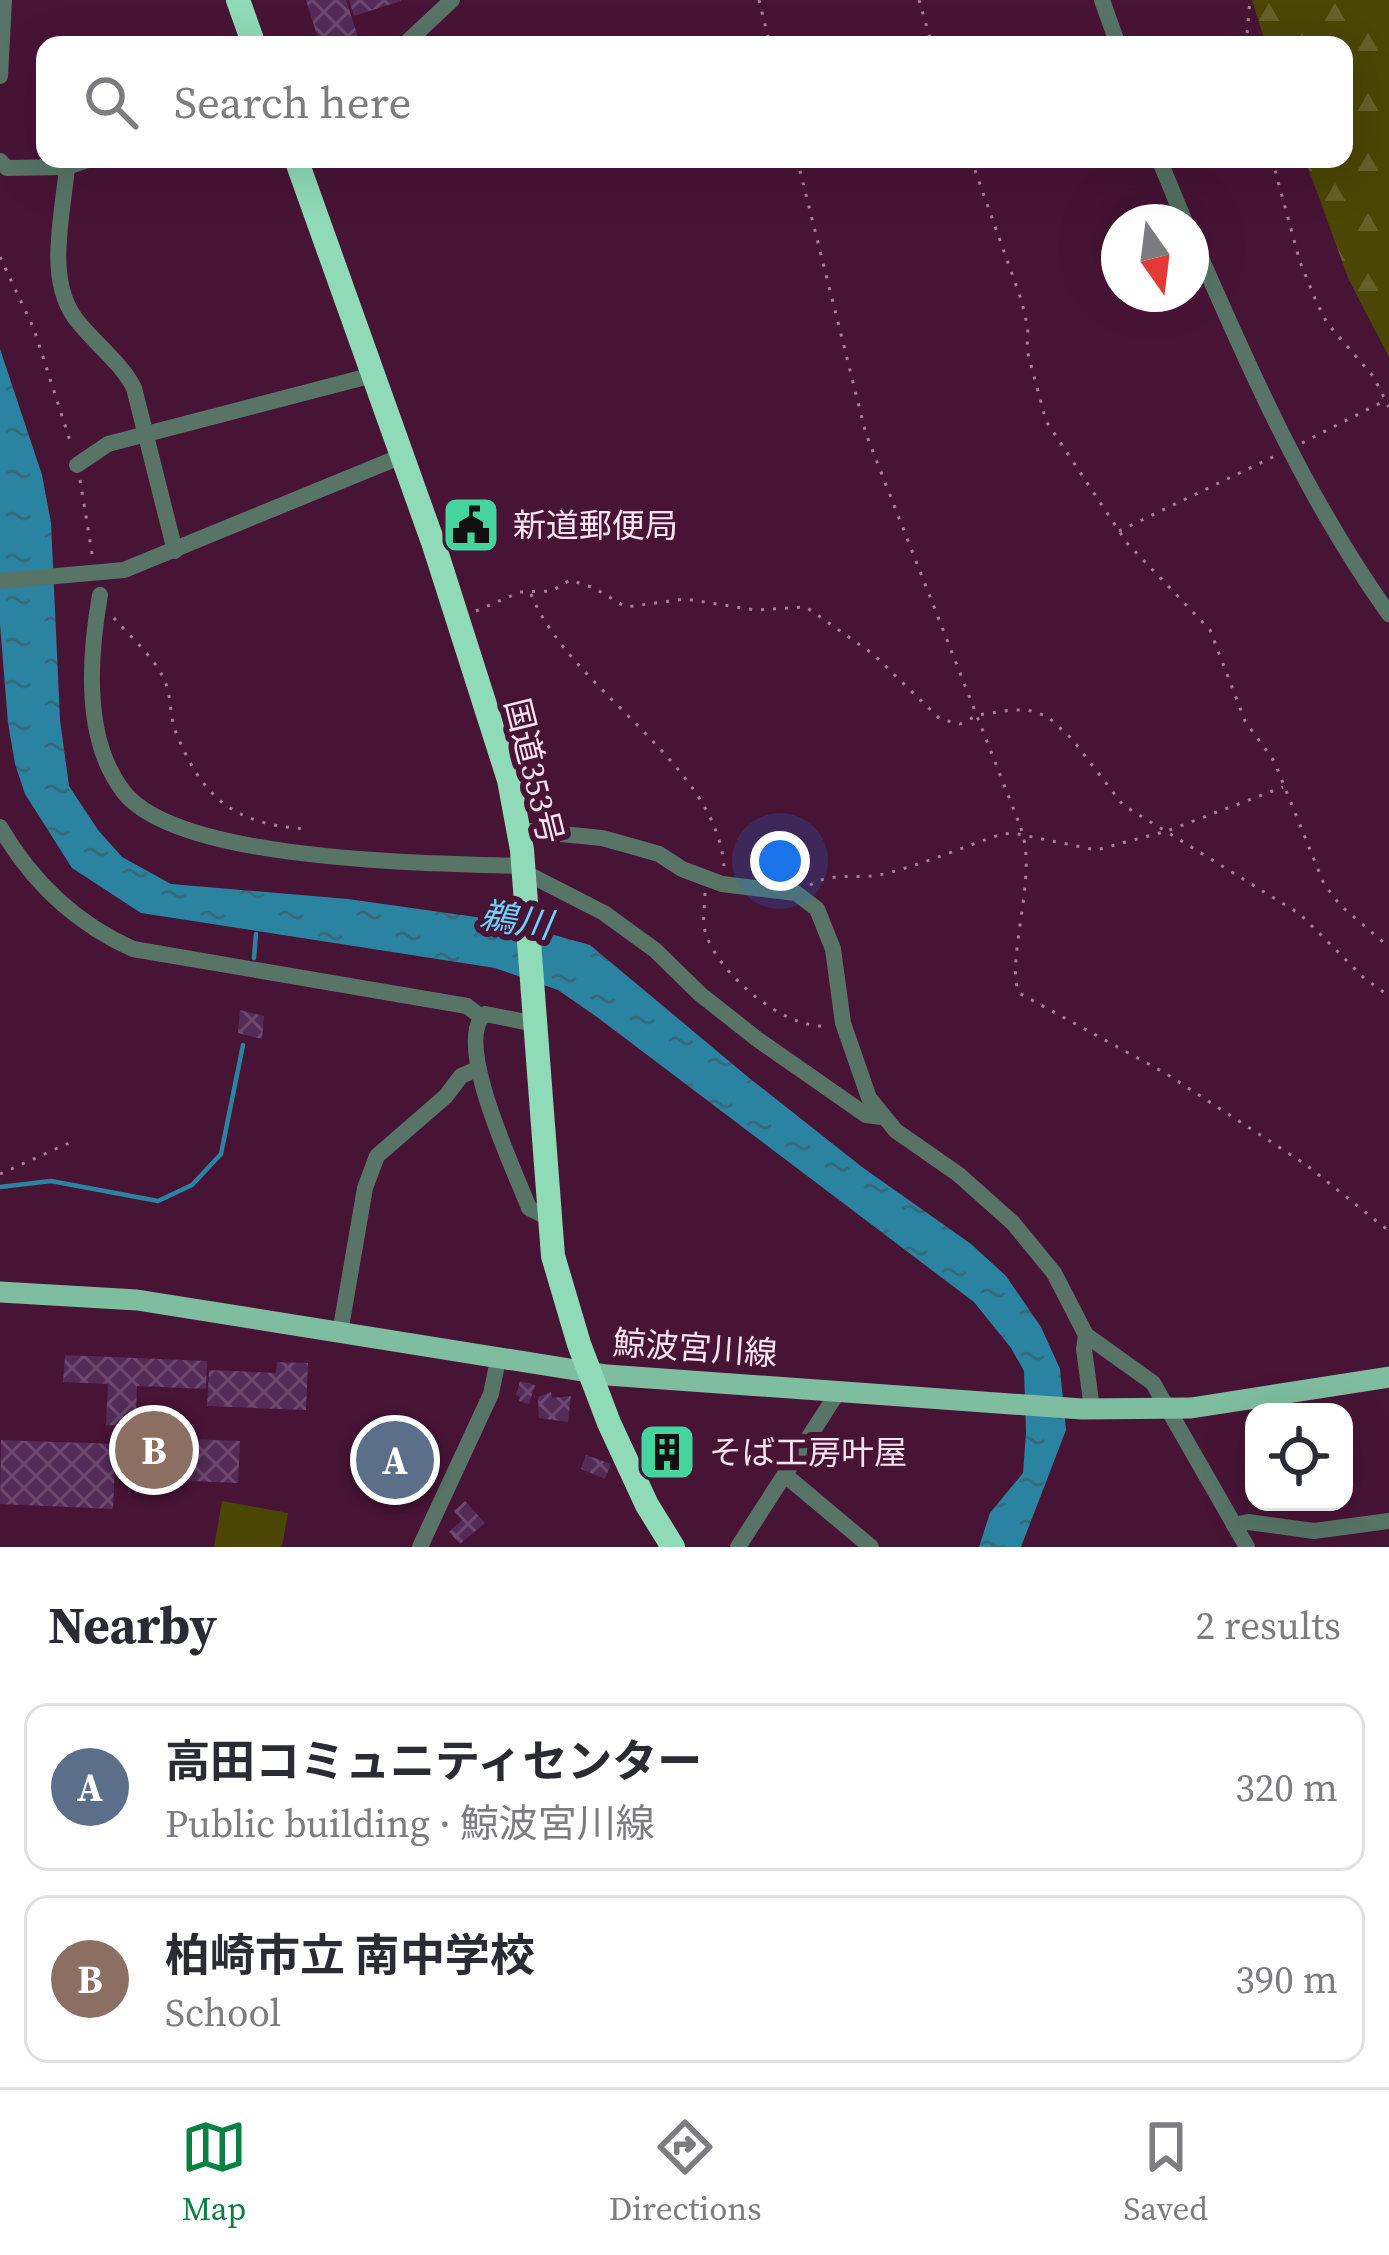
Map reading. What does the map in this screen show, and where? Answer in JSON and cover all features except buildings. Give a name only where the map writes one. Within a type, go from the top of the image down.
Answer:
[{"type":"highway","points":[[238,0],[251,36]]},
{"type":"highway","name":"国道353号","points":[[299,168],[402,456],[509,780],[520,830],[549,1218],[558,1276],[589,1373],[627,1465],[673,1547]]},
{"type":"main road","name":"鯨波宮川線","points":[[0,1292],[137,1300],[589,1373],[1087,1409],[1169,1410],[1389,1377]]},
{"type":"street","points":[[0,76],[4,0]]},
{"type":"street","points":[[414,36],[452,0]]},
{"type":"street","points":[[1102,0],[1115,36]]},
{"type":"street","points":[[0,161],[8,168],[36,168]]},
{"type":"street","points":[[67,168],[59,268],[63,296],[75,320],[130,381],[175,551]]},
{"type":"street","points":[[1163,168],[1178,204]]},
{"type":"street","points":[[1209,275],[1288,450],[1360,574],[1389,614]]},
{"type":"street","points":[[77,465],[108,444],[373,375]]},
{"type":"street","points":[[0,581],[124,570],[402,456]]},
{"type":"street","points":[[100,595],[93,648],[96,723],[105,758],[125,794],[156,819],[268,847],[524,872],[604,913],[655,950],[757,1039],[866,1114],[882,1117]]},
{"type":"street","points":[[0,827],[55,900],[97,931],[134,949],[467,1006],[479,1016],[536,1019]]},
{"type":"street","points":[[520,830],[602,838],[658,854],[714,882],[796,893],[817,909],[826,925],[843,1023],[859,1076],[882,1117],[1013,1222],[1054,1273],[1086,1335],[1153,1383],[1247,1547]]},
{"type":"street","points":[[479,1016],[473,1042],[477,1069],[529,1208],[549,1218]]},
{"type":"street","points":[[340,1333],[364,1188],[377,1156],[446,1096],[461,1076],[477,1069]]},
{"type":"street","points":[[1086,1335],[1087,1409]]},
{"type":"street","points":[[420,1547],[491,1394],[498,1360]]},
{"type":"street","points":[[738,1547],[838,1392]]},
{"type":"street","points":[[784,1475],[871,1547]]},
{"type":"street","points":[[1234,1525],[1248,1522],[1314,1531],[1389,1520]]},
{"type":"path","points":[[759,0],[768,36]]},
{"type":"path","points":[[919,0],[929,36]]},
{"type":"path","points":[[1247,36],[1250,0]]},
{"type":"path","points":[[799,168],[866,434],[1024,839],[1029,871],[1015,974],[1019,993],[1166,1073],[1305,1164],[1389,1232]]},
{"type":"path","points":[[973,168],[1018,286],[1043,414],[1119,531],[1210,630],[1245,721],[1270,755],[1331,894],[1389,946]]},
{"type":"path","points":[[1119,531],[1387,403],[1373,376],[1327,323],[1316,301],[1300,262],[1274,168]]},
{"type":"path","points":[[458,620],[520,592],[552,591],[570,580],[626,607],[685,599],[755,610],[806,607],[873,654],[940,719],[960,724],[978,716],[1028,710],[1047,716],[1072,739],[1123,805],[1300,914],[1364,978],[1389,996]]},
{"type":"path","points":[[530,593],[567,651],[668,757],[717,830],[723,859],[714,882],[706,935],[728,971],[788,1018],[808,1026],[843,1023]]},
{"type":"path","points":[[796,893],[821,878],[886,873],[1013,832],[1096,850],[1167,831],[1284,786]]},
{"type":"path","points":[[0,1174],[69,1143]]},
{"type":"green space","points":[[1252,0],[1389,0],[1389,357],[1349,280],[1308,168],[1353,168],[1353,36],[1263,36]]},
{"type":"green space","points":[[222,1501],[288,1513],[282,1547],[214,1547]]},
{"type":"water","points":[[0,349],[42,475],[51,523],[60,720],[69,786],[98,830],[122,857],[171,884],[348,899],[504,921],[590,945],[748,1077],[862,1167],[971,1244],[1006,1276],[1041,1327],[1060,1369],[1066,1430],[1021,1547],[979,1547],[990,1513],[1023,1473],[1024,1371],[1011,1348],[974,1302],[597,1017],[558,990],[495,968],[141,913],[72,868],[25,794],[8,723],[0,624]]},
{"type":"waterway","points":[[254,958],[256,934]]},
{"type":"waterway","points":[[0,1187],[51,1181],[158,1201],[192,1185],[221,1154],[243,1045]]},
{"type":"place","name":"新道郵便局","points":[[471,525]]},
{"type":"place","name":"柏崎市立 南中学校","points":[[154,1450]]},
{"type":"place","name":"そば工房叶屋","points":[[667,1452]]},
{"type":"place","name":"高田コミュニティセンター","points":[[395,1460]]},
{"type":"water label","name":"鵜川","points":[[516,920]]}]
